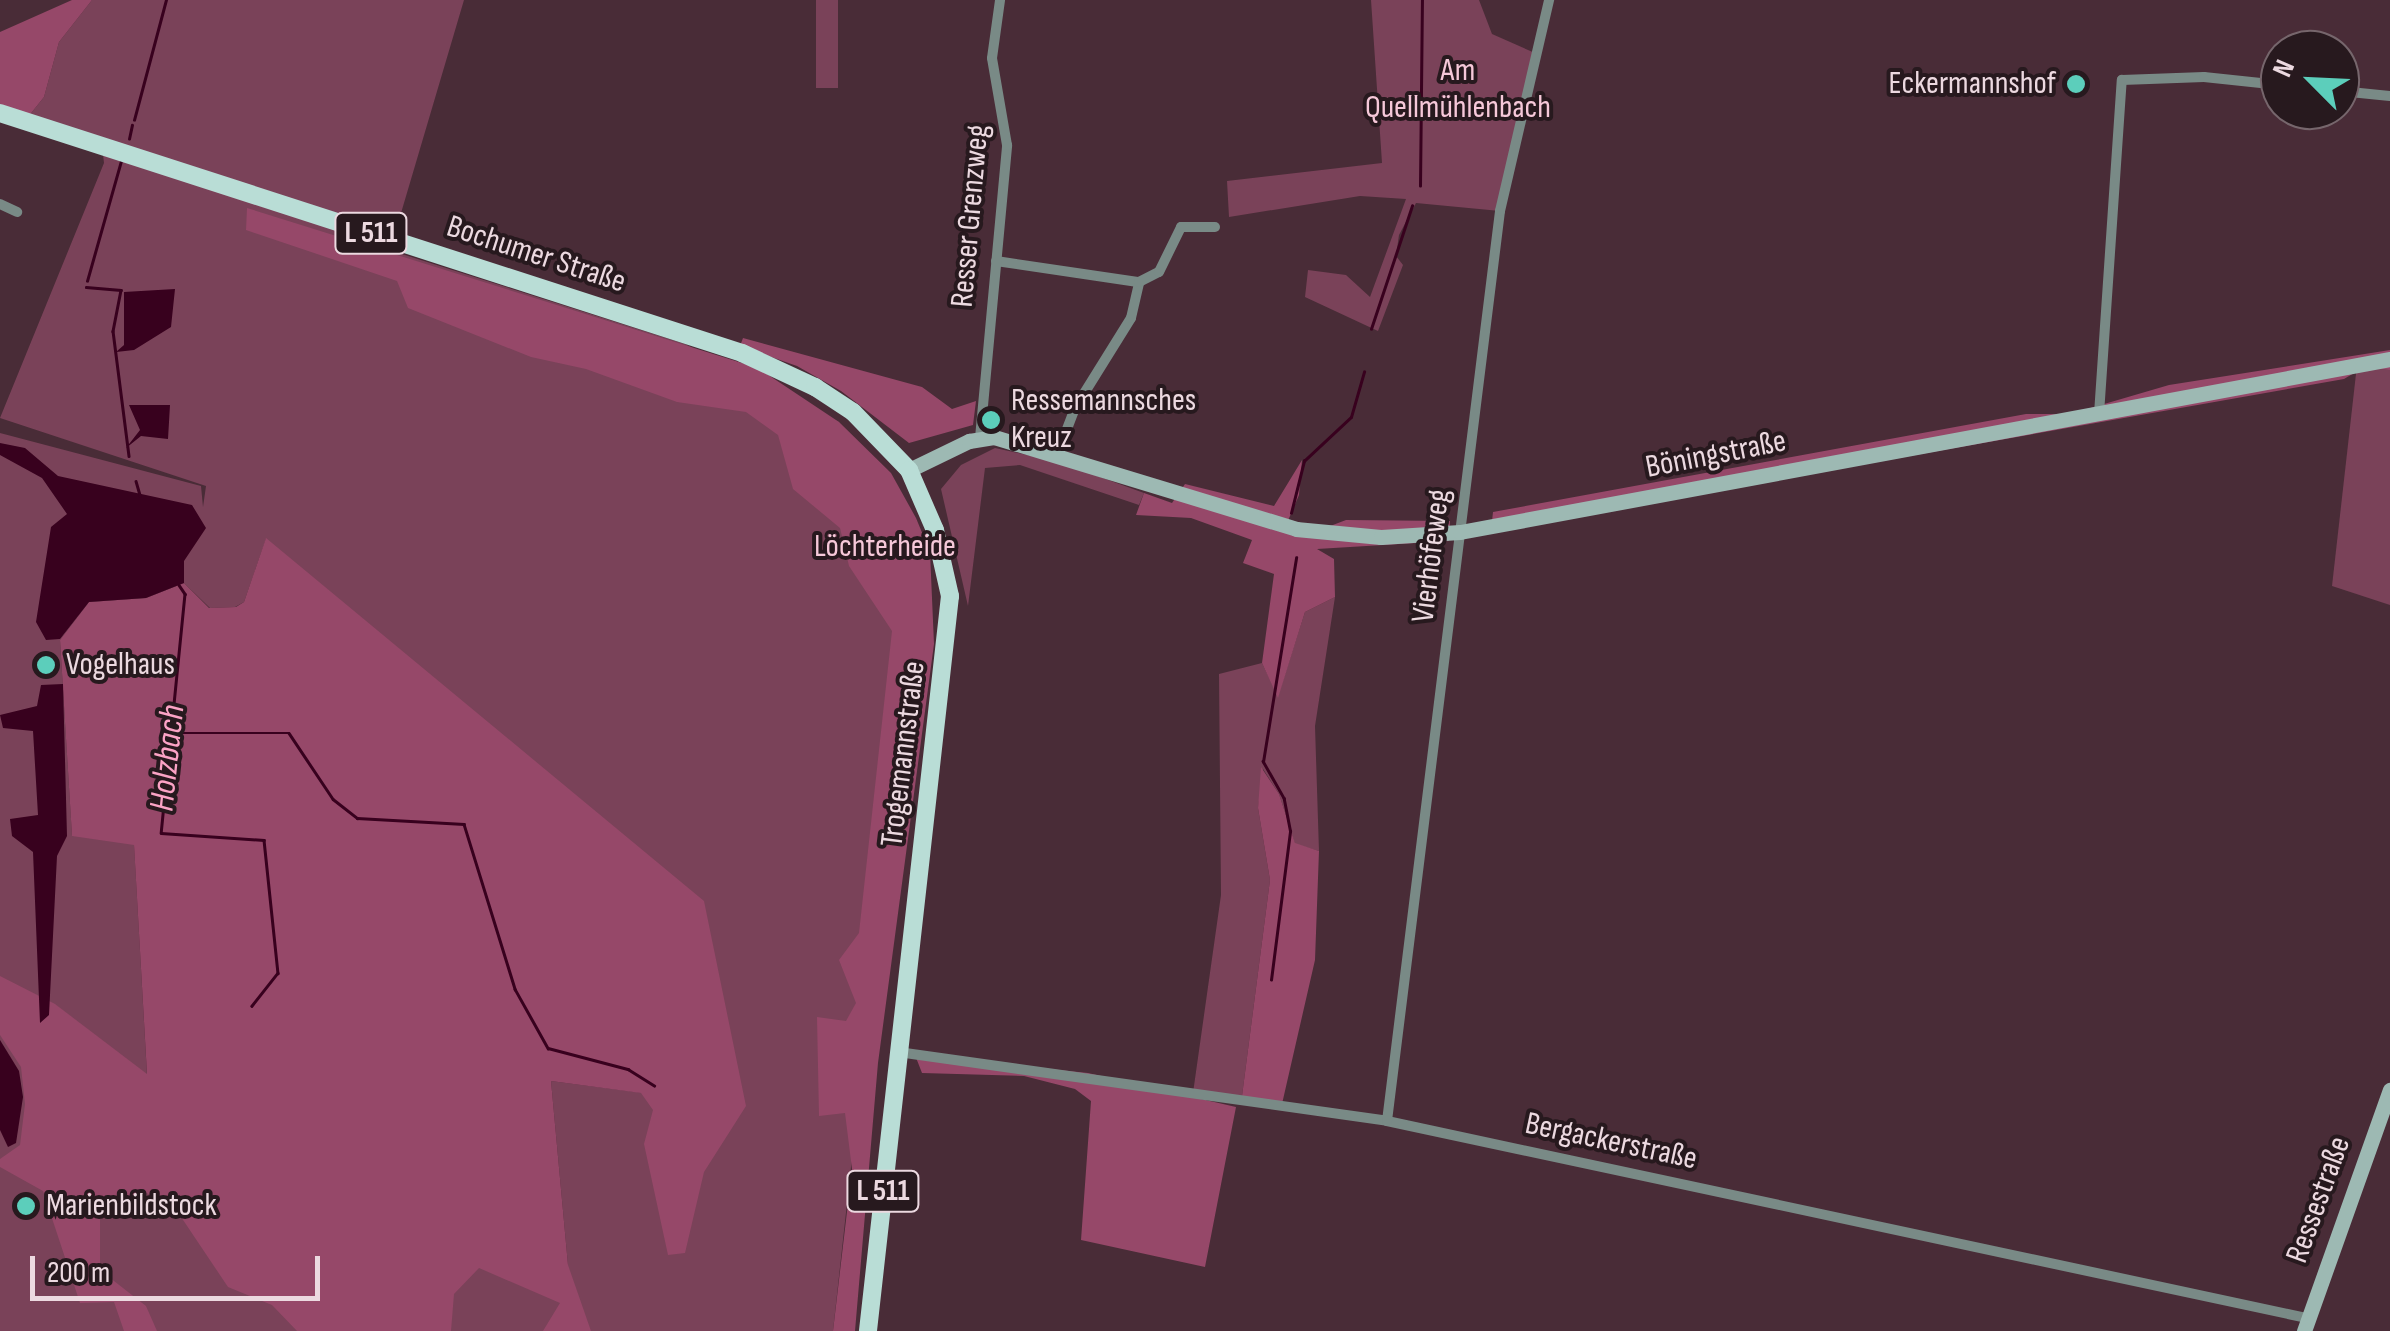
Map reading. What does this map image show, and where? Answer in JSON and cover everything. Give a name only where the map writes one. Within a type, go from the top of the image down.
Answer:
[{"type":"main road","name":"Bochumer Straße","points":[[0,113],[742,354],[816,386],[852,412],[909,470]]},
{"type":"main road","name":"Böningstraße","points":[[980,438],[1019,441],[1296,529],[1381,538],[1460,532],[2390,359]]},
{"type":"main road","points":[[909,470],[980,438]]},
{"type":"main road","name":"Trogemannstraße","points":[[898,1052],[950,596],[935,530],[909,470]]},
{"type":"main road","name":"L 511","points":[[868,1331],[898,1052]]},
{"type":"main road","name":"Ressestraße","points":[[2305,1324],[2390,1090]]},
{"type":"street","name":"Resser Grenzweg","points":[[980,438],[1007,145],[992,58],[1000,0]]},
{"type":"street","name":"Vierhöfeweg","points":[[1387,1121],[1500,211],[1549,0]]},
{"type":"street","points":[[2100,414],[2122,80],[2204,77],[2260,83]]},
{"type":"street","points":[[2360,93],[2390,96]]},
{"type":"street","points":[[0,204],[17,212]]},
{"type":"street","points":[[996,260],[1139,282],[1159,272],[1181,227],[1215,226]]},
{"type":"street","points":[[1057,455],[1076,408],[1137,305],[1139,282]]},
{"type":"street","name":"Bergackerstraße","points":[[898,1052],[1387,1121],[2305,1324]]},
{"type":"green space","points":[[72,0],[92,0],[59,42],[44,97],[28,117],[0,106],[0,32]]},
{"type":"green space","points":[[92,0],[464,0],[396,230],[383,248],[685,344],[839,422],[908,648],[833,1331],[0,1331],[0,433],[201,486],[203,507],[206,486],[0,418],[104,163],[101,138],[28,117],[44,97],[59,42]],"holes":[[[266,539],[745,1106],[551,1081],[568,1265],[193,1191],[43,1190],[54,1004],[147,1075],[134,844],[72,835],[60,640],[89,602],[146,598],[184,583],[210,608],[235,607],[244,602]]]},
{"type":"green space","points":[[816,0],[838,0],[838,88],[816,88]]},
{"type":"green space","name":"Am Quellmühlenbach","points":[[1371,0],[1479,0],[1492,34],[1535,53],[1500,211],[1416,203],[1399,235],[1396,256],[1403,265],[1378,331],[1305,297],[1308,270],[1346,275],[1370,297],[1406,199],[1360,196],[1229,217],[1227,181],[1382,163]]},
{"type":"green space","name":"Löchterheide","points":[[247,208],[758,368],[839,422],[891,473],[916,518],[930,552],[934,644],[878,1063],[855,1331],[833,1331],[852,1169],[845,1113],[819,1116],[817,1017],[846,1021],[856,1003],[839,960],[859,933],[892,631],[849,566],[840,528],[793,489],[778,435],[746,412],[677,402],[586,369],[531,357],[408,308],[397,281],[246,230]]},
{"type":"green space","points":[[743,338],[922,387],[952,409],[976,401],[973,425],[909,443],[841,391],[797,366],[740,346]]},
{"type":"green space","points":[[2390,350],[2390,370],[2366,366],[2344,379],[1491,530],[1493,512],[2026,414],[2070,414],[2169,385]]},
{"type":"green space","points":[[2390,359],[2390,605],[2332,586],[2357,365]]},
{"type":"green space","points":[[995,448],[1059,462],[1144,493],[1139,505],[1020,465],[985,468],[968,606],[941,489],[961,465]]},
{"type":"green space","points":[[1302,460],[1299,495],[1284,530],[1304,536],[1346,520],[1450,521],[1449,541],[1317,549],[1334,559],[1335,597],[1305,612],[1278,698],[1262,663],[1274,574],[1243,563],[1252,540],[1191,518],[1136,515],[1144,493],[1172,503],[1185,484],[1274,506]]},
{"type":"green space","points":[[266,538],[704,901],[746,1106],[704,1172],[685,1253],[668,1255],[644,1144],[653,1110],[641,1093],[551,1081],[568,1265],[591,1331],[543,1331],[560,1303],[479,1268],[454,1294],[451,1331],[297,1331],[272,1305],[228,1287],[173,1205],[142,1191],[115,1201],[100,1219],[100,1270],[146,1306],[157,1331],[124,1331],[114,1302],[80,1303],[43,1191],[0,1167],[0,1159],[20,1145],[25,1104],[21,1067],[0,1035],[0,976],[55,1004],[147,1074],[134,845],[72,836],[60,640],[89,602],[146,598],[184,583],[209,608],[236,607],[244,602]]},
{"type":"green space","points":[[1335,597],[1315,726],[1319,851],[1295,844],[1279,794],[1263,769],[1258,808],[1270,880],[1242,1096],[1193,1093],[1221,895],[1219,674],[1262,663],[1278,696],[1305,612]]},
{"type":"green space","points":[[1261,767],[1279,794],[1295,843],[1319,851],[1315,960],[1282,1104],[1242,1096],[1270,880],[1258,808]]},
{"type":"green space","points":[[915,1055],[1088,1073],[1236,1107],[1205,1267],[1081,1240],[1091,1101],[1075,1089],[1024,1076],[922,1073]]},
{"type":"shaded area","points":[[175,289],[171,327],[134,350],[116,352],[124,345],[124,292]]},
{"type":"shaded area","points":[[129,405],[170,405],[168,439],[141,436],[126,448],[140,430]]},
{"type":"shaded area","points":[[0,443],[25,448],[58,476],[192,505],[206,528],[184,561],[184,583],[146,598],[89,602],[60,639],[46,640],[36,622],[51,527],[67,514],[42,478],[0,455]]},
{"type":"shaded area","points":[[63,684],[67,836],[57,856],[49,1015],[40,1023],[33,852],[12,836],[10,819],[38,815],[33,731],[3,728],[0,715],[37,706],[41,685]]},
{"type":"shaded area","points":[[0,1040],[19,1071],[23,1097],[16,1143],[8,1147],[0,1130]]},
{"type":"waterway","name":"Holzbach","points":[[134,120],[166,0]]},
{"type":"waterway","points":[[1420,186],[1422,0]]},
{"type":"waterway","name":"Holzbach","points":[[129,139],[132,125]]},
{"type":"waterway","name":"Holzbach","points":[[87,281],[121,161]]},
{"type":"waterway","points":[[1371,329],[1412,206]]},
{"type":"waterway","name":"Holzbach","points":[[86,287],[121,290],[113,331],[129,456]]},
{"type":"waterway","points":[[1291,513],[1304,461],[1351,417],[1364,372]]},
{"type":"waterway","name":"Holzbach","points":[[136,481],[140,495]]},
{"type":"waterway","points":[[1271,980],[1290,831],[1284,799],[1263,762],[1296,558]]},
{"type":"waterway","name":"Holzbach","points":[[179,585],[185,594],[161,833],[264,840],[278,973],[252,1006]]},
{"type":"waterway","points":[[171,733],[289,733],[333,799],[357,818],[464,824],[515,989],[548,1048],[628,1069],[654,1085]]},
{"type":"place","name":"Eckermannshof","points":[[2076,84]]},
{"type":"place","name":"Ressemannsches Kreuz","points":[[991,420]]},
{"type":"place","name":"Vogelhaus","points":[[46,665]]},
{"type":"place","name":"Marienbildstock","points":[[26,1206]]}]
